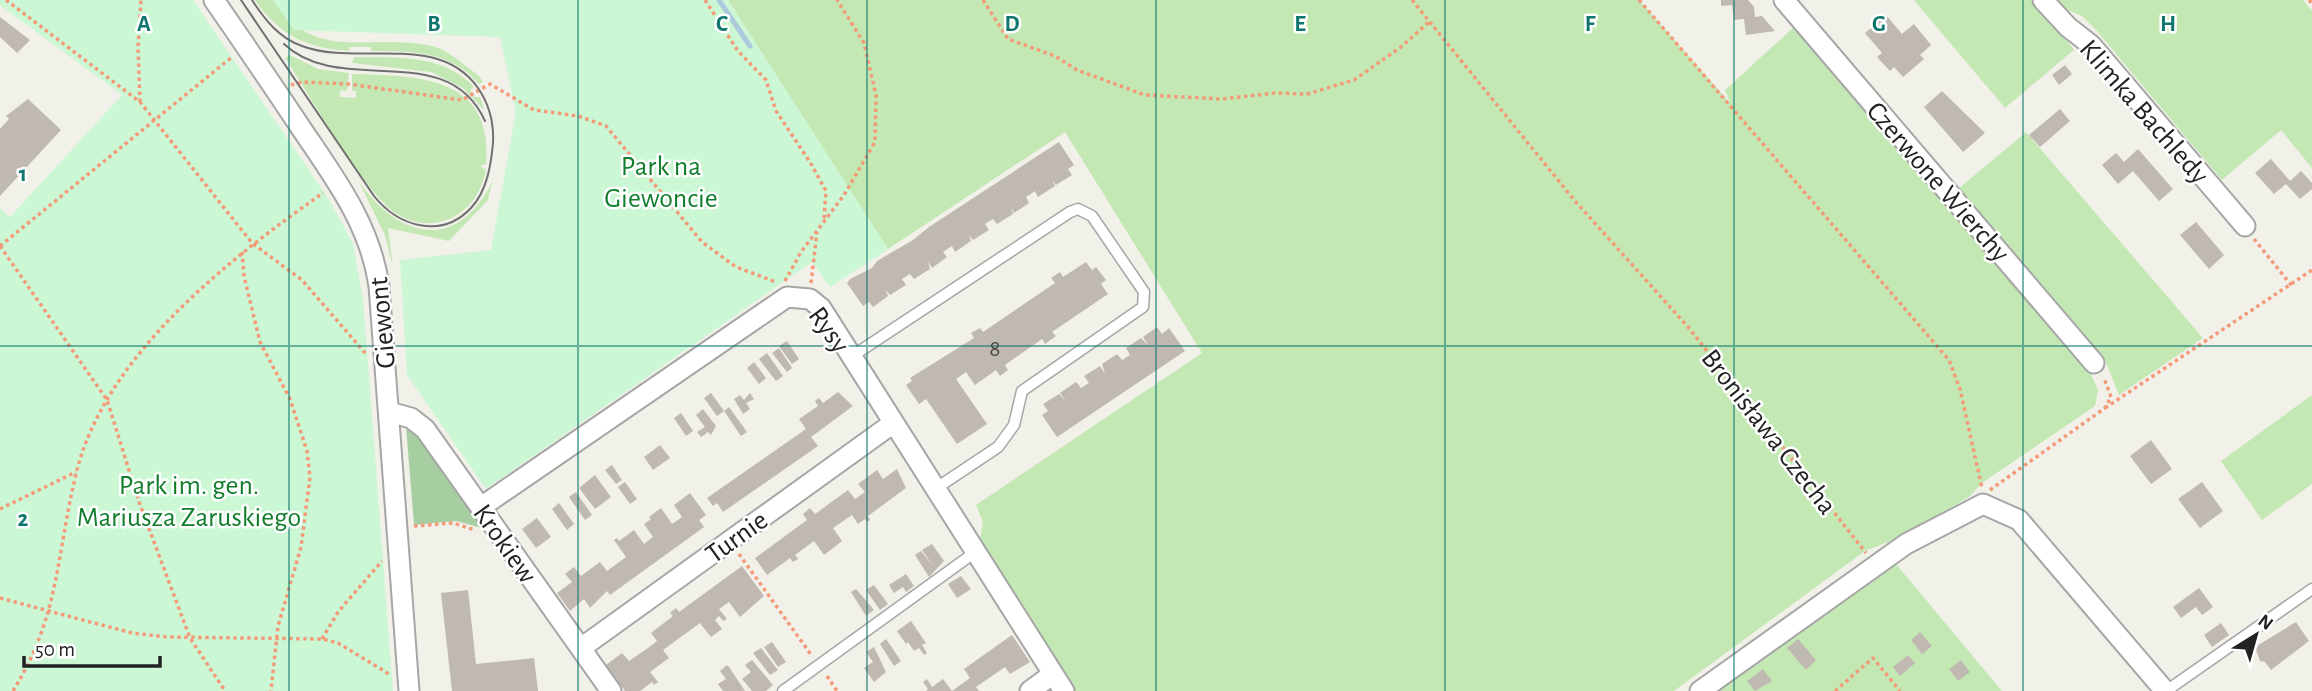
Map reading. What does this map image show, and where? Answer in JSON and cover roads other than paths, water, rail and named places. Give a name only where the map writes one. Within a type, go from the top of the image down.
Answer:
[{"type":"street","name":"Giewont","points":[[215,0],[338,183],[361,221],[377,266],[409,689]]},
{"type":"street","name":"Czerwone Wierchy","points":[[1784,0],[2094,363]]},
{"type":"street","name":"Klimka Bachledy","points":[[2043,0],[2068,27],[2091,45],[2245,226]]},
{"type":"street","name":"Rysy","points":[[481,507],[787,297],[810,299],[821,308],[1058,683]]},
{"type":"street","name":"Krokiew","points":[[389,412],[403,414],[418,422],[611,691]]},
{"type":"street","name":"Turnie","points":[[580,648],[892,424]]},
{"type":"street","points":[[1700,691],[1906,544],[1983,504],[2019,520],[2165,691]]},
{"type":"street","points":[[1030,691],[1058,683]]},
{"type":"lane","points":[[851,357],[1078,209],[1092,216],[1144,292],[1143,307],[1022,391],[1014,425],[998,447],[934,490]]},
{"type":"lane","points":[[783,691],[975,552]]},
{"type":"lane","points":[[2165,691],[2312,589]]},
{"type":"waterway","points":[[719,0],[750,46]]},
{"type":"tram line","points":[[241,0],[374,196],[384,206],[407,221],[433,226],[447,224],[471,208],[481,194],[487,177],[493,129],[482,94],[461,71],[441,60],[419,55],[347,53],[302,46],[273,27],[252,0]]},
{"type":"tram line","points":[[284,44],[307,59],[334,67],[420,74],[446,81],[468,96],[485,121]]},
{"type":"park label","name":"Park na Giewoncie","points":[[661,181]]},
{"type":"park label","name":"Park im. gen. Mariusza Zaruskiego","points":[[189,500]]}]
